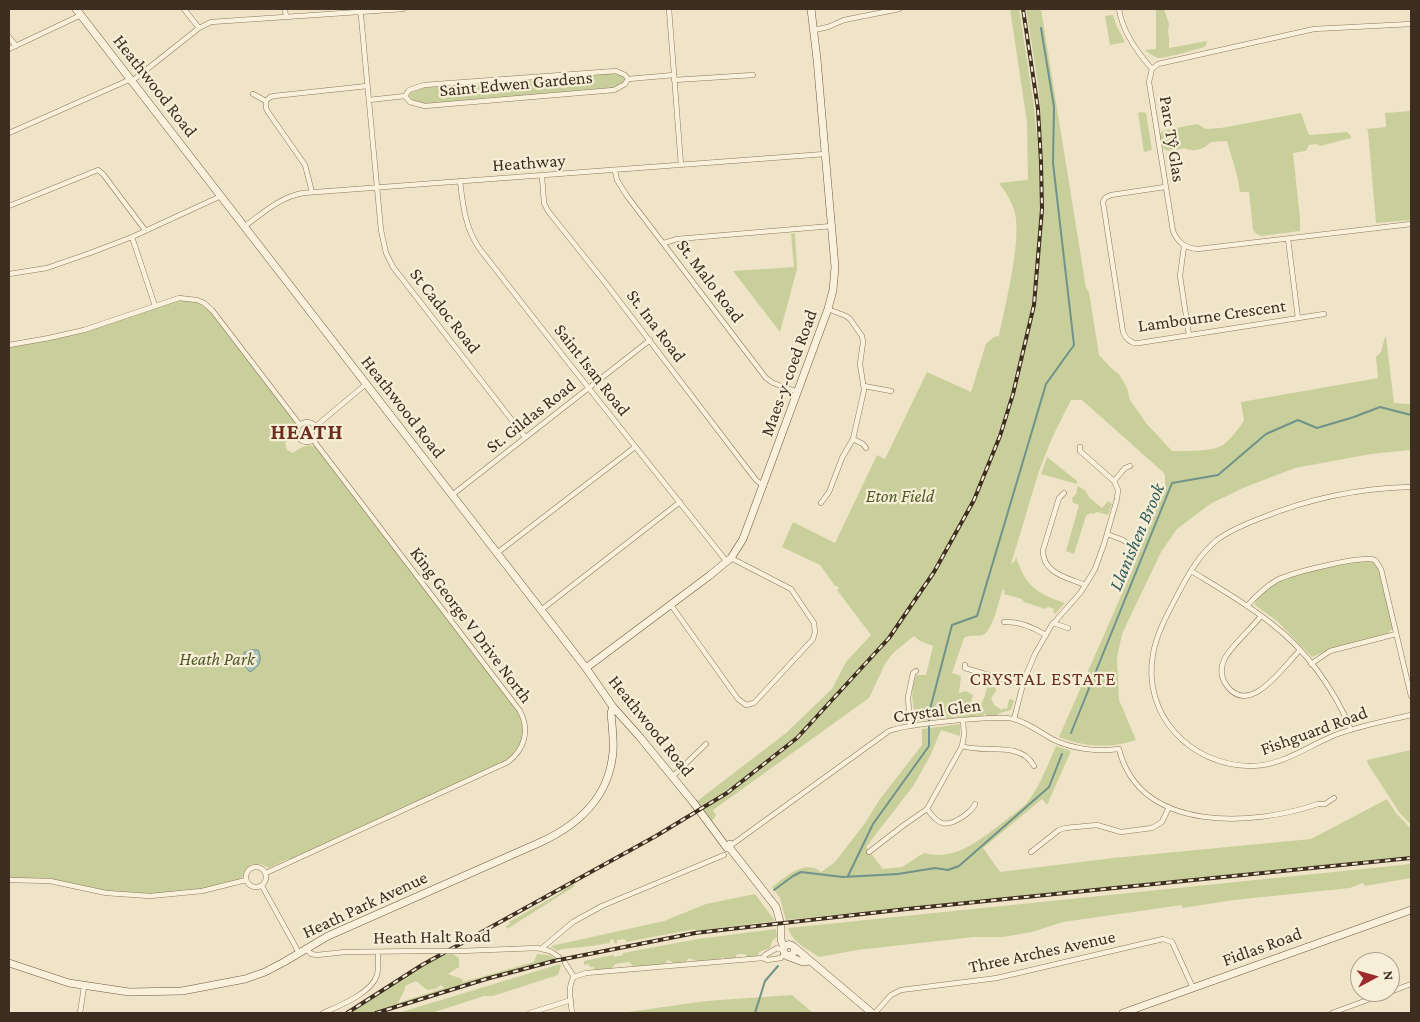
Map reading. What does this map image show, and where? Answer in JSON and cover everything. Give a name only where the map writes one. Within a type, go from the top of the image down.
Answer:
[{"type":"street","points":[[184,9],[200,28]]},
{"type":"street","points":[[285,9],[286,16]]},
{"type":"street","points":[[9,133],[131,80],[200,28],[211,22],[360,10],[403,9]]},
{"type":"street","points":[[669,9],[681,165]]},
{"type":"street","name":"Maes-y-coed Road","points":[[586,668],[729,560],[743,540],[828,309],[832,296],[834,275],[832,226],[811,9]]},
{"type":"street","points":[[814,30],[834,25],[844,20],[899,9]]},
{"type":"street","points":[[1118,9],[1122,24],[1130,39],[1152,69],[1158,64],[1165,62],[1314,29],[1411,24]]},
{"type":"street","name":"St Cadoc Road","points":[[360,10],[382,237],[389,261],[525,438]]},
{"type":"street","points":[[9,49],[79,12]]},
{"type":"street","name":"Heathwood Road","points":[[79,12],[586,668],[613,707],[639,736],[776,907],[782,930],[782,940],[787,950]]},
{"type":"street","points":[[9,37],[16,46]]},
{"type":"street","name":"Parc Tŷ Glas","points":[[1152,69],[1148,82],[1172,231],[1184,246]]},
{"type":"street","name":"Saint Edwen Gardens","points":[[369,100],[405,96],[409,90],[418,86],[616,71],[625,75],[628,79],[753,75]]},
{"type":"street","name":"Saint Edwen Gardens","points":[[405,96],[410,102],[420,106],[434,105],[614,90],[625,84],[628,79]]},
{"type":"street","points":[[312,192],[305,166],[268,112],[266,101],[274,96],[367,86]]},
{"type":"street","points":[[253,94],[266,101]]},
{"type":"street","name":"Heathway","points":[[245,226],[276,203],[297,194],[312,192],[825,154]]},
{"type":"street","points":[[9,206],[98,170],[145,230]]},
{"type":"street","name":"St. Malo Road","points":[[615,171],[617,180],[627,196],[766,378],[773,383],[798,392]]},
{"type":"street","name":"St. Ina Road","points":[[542,176],[546,206],[756,480],[764,486]]},
{"type":"street","name":"Saint Isan Road","points":[[460,181],[464,213],[474,239],[635,447],[729,560]]},
{"type":"street","name":"Lambourne Crescent","points":[[1165,186],[1108,196],[1103,202],[1124,336],[1130,341],[1136,343],[1324,314]]},
{"type":"street","points":[[9,274],[47,268],[132,237],[221,196]]},
{"type":"street","points":[[1189,335],[1180,276],[1184,246],[1198,249],[1411,224],[1411,231]]},
{"type":"street","points":[[664,243],[677,239],[832,226]]},
{"type":"street","points":[[132,237],[155,306]]},
{"type":"street","name":"Lambourne Crescent","points":[[1288,239],[1298,318]]},
{"type":"street","points":[[9,344],[64,335],[172,300],[185,298],[197,300],[208,306],[300,425]]},
{"type":"street","points":[[821,503],[829,492],[842,458],[853,439],[864,386],[860,364],[863,347],[862,336],[857,326],[850,319],[828,309]]},
{"type":"street","name":"St. Gildas Road","points":[[452,494],[650,340]]},
{"type":"street","points":[[316,426],[366,384]]},
{"type":"street","points":[[864,386],[891,391]]},
{"type":"street","points":[[307,422],[316,426],[318,432],[314,441],[305,443],[300,439],[297,433],[300,425],[307,422]]},
{"type":"street","points":[[853,439],[863,444],[866,448]]},
{"type":"street","name":"King George V Drive North","points":[[266,873],[508,762],[519,751],[525,738],[524,724],[520,712],[314,441]]},
{"type":"street","points":[[497,553],[635,447]]},
{"type":"street","points":[[1014,719],[1030,663],[1054,623],[1085,585],[1098,560],[1118,494],[1114,481],[1080,451],[1080,447]]},
{"type":"street","points":[[1114,481],[1130,466]]},
{"type":"street","name":"Fishguard Road","points":[[1411,487],[1386,488],[1337,495],[1306,502],[1264,516],[1229,532],[1217,540],[1203,554],[1191,571],[1160,629],[1152,663],[1152,681],[1158,703],[1167,723],[1194,750],[1228,764],[1259,766],[1275,762],[1351,730],[1411,715]]},
{"type":"street","points":[[1064,493],[1059,498],[1043,550],[1043,557],[1052,571],[1085,585]]},
{"type":"street","points":[[541,610],[680,502]]},
{"type":"street","points":[[1107,534],[1127,543]]},
{"type":"street","points":[[1247,606],[1265,588],[1284,577],[1316,568],[1372,558],[1380,565],[1411,696]]},
{"type":"street","points":[[671,605],[741,703],[748,706],[754,703],[814,636],[815,628],[812,618],[791,589],[729,560]]},
{"type":"street","points":[[1191,571],[1247,606],[1278,629],[1311,664],[1337,701],[1351,730]]},
{"type":"street","points":[[1261,616],[1224,658],[1222,674],[1230,689],[1238,694],[1247,695],[1260,692],[1299,650]]},
{"type":"street","points":[[1004,622],[1013,622],[1034,628],[1046,635]]},
{"type":"street","points":[[1054,623],[1068,628]]},
{"type":"street","points":[[1311,664],[1330,650],[1396,634]]},
{"type":"street","points":[[965,665],[965,668],[1022,686]]},
{"type":"street","points":[[910,726],[908,697],[913,673],[916,671]]},
{"type":"street","name":"Heath Park Avenue","points":[[9,963],[44,976],[84,986],[129,992],[160,993],[187,991],[254,976],[284,962],[328,936],[554,836],[576,822],[594,802],[608,773],[614,746],[611,713],[613,707]]},
{"type":"street","name":"Crystal Glen","points":[[729,847],[883,734],[895,728],[925,724],[1001,718],[1014,719],[1068,745],[1092,750],[1119,749],[1126,769],[1134,781],[1148,794],[1169,807]]},
{"type":"street","points":[[869,852],[927,809],[962,746],[964,735],[963,721]]},
{"type":"street","points":[[672,777],[706,744]]},
{"type":"street","points":[[962,746],[978,750],[1012,750],[1032,761],[1034,766]]},
{"type":"street","points":[[1031,852],[1059,830],[1066,828],[1097,825],[1121,832],[1156,827],[1162,822],[1169,807],[1202,818],[1248,817],[1284,814],[1318,804],[1325,804],[1334,798]]},
{"type":"street","points":[[927,809],[938,822],[949,824],[961,818],[974,808],[975,804]]},
{"type":"street","points":[[559,958],[542,948],[573,922],[617,899],[724,855]]},
{"type":"street","points":[[246,880],[247,872],[252,868],[261,868],[266,873],[266,881],[262,886]]},
{"type":"street","points":[[9,880],[50,881],[106,893],[150,896],[202,891],[246,880]]},
{"type":"street","points":[[246,880],[252,886],[262,886]]},
{"type":"street","points":[[262,886],[299,953]]},
{"type":"street","name":"Fidlas Road","points":[[1123,1013],[1411,911]]},
{"type":"street","name":"Three Arches Avenue","points":[[873,1013],[891,994],[901,990],[997,978],[1163,939],[1172,942],[1193,988]]},
{"type":"street","name":"Heath Halt Road","points":[[306,948],[311,954],[317,955],[345,952],[542,948]]},
{"type":"street","points":[[763,958],[765,954],[777,948],[805,955],[809,961],[828,974],[873,1013]]},
{"type":"street","points":[[572,1013],[570,984],[574,977],[586,973],[763,958],[767,960],[781,958],[787,950]]},
{"type":"street","points":[[787,950],[803,962],[809,961]]},
{"type":"street","points":[[323,1013],[356,996],[372,985],[377,972],[378,952]]},
{"type":"street","points":[[565,964],[574,977]]},
{"type":"street","points":[[80,1013],[84,986]]},
{"type":"street","points":[[530,1013],[571,1000]]},
{"type":"street","points":[[1332,1013],[1362,1002]]},
{"type":"green space","name":"Eton Field","points":[[1010,9],[1019,9],[1033,99],[1038,146],[1041,135],[1040,100],[1026,9],[1041,9],[1086,288],[1089,292],[1099,355],[1119,374],[1127,388],[1130,400],[1146,423],[1172,451],[1198,451],[1218,447],[1229,440],[1244,421],[1241,402],[1378,378],[1376,357],[1381,352],[1386,337],[1394,403],[1411,404],[1411,450],[1371,454],[1295,468],[1243,488],[1210,504],[1177,529],[1161,552],[1122,634],[1117,658],[1119,700],[1136,740],[1117,745],[1088,745],[1059,737],[1132,571],[1160,499],[1165,484],[1165,477],[1164,473],[1082,400],[1071,400],[1052,438],[1039,471],[1011,564],[1015,561],[1016,556],[1023,575],[1032,586],[1050,598],[1065,603],[1055,614],[1054,609],[1048,607],[1045,609],[1004,594],[1005,591],[1003,589],[990,628],[983,635],[964,638],[952,673],[961,676],[959,693],[966,691],[973,695],[970,706],[977,708],[983,701],[988,685],[989,688],[993,685],[996,691],[991,698],[994,705],[1002,710],[1003,708],[1007,709],[1009,699],[1014,700],[1011,710],[1000,713],[995,717],[988,717],[984,713],[983,718],[964,719],[961,717],[917,721],[912,698],[914,681],[916,675],[926,675],[933,646],[920,641],[914,636],[893,653],[885,664],[869,698],[713,810],[716,815],[713,820],[709,821],[696,802],[786,733],[832,689],[846,662],[871,635],[837,590],[839,588],[835,586],[820,565],[782,547],[793,522],[835,543],[877,455],[885,459],[927,372],[971,392],[986,344],[994,337],[999,336],[1015,253],[1016,221],[1008,196],[999,183],[1028,180],[1027,122]]},
{"type":"green space","points":[[1156,9],[1164,9],[1169,24],[1169,48],[1207,41],[1206,46],[1168,57],[1159,58],[1153,56],[1145,50],[1156,49]]},
{"type":"green space","points":[[1113,15],[1125,42],[1110,45],[1105,16]]},
{"type":"green space","points":[[614,73],[625,79],[622,84],[613,88],[424,104],[414,101],[409,96],[412,90],[418,88]]},
{"type":"green space","points":[[1411,111],[1411,220],[1376,223],[1368,131],[1366,129],[1386,127],[1385,113]]},
{"type":"green space","points":[[1138,113],[1146,113],[1152,150],[1144,152]]},
{"type":"green space","points":[[1301,113],[1309,135],[1347,132],[1351,138],[1320,146],[1317,144],[1309,145],[1306,151],[1293,153],[1300,231],[1261,236],[1255,233],[1249,192],[1240,192],[1227,141],[1211,142],[1205,147],[1195,150],[1184,148],[1169,151],[1161,145],[1159,134],[1165,130],[1197,124],[1206,129],[1221,128]]},
{"type":"green space","points":[[795,233],[797,269],[780,332],[733,271],[794,267],[791,234]]},
{"type":"green space","name":"Heath Park","points":[[176,300],[194,301],[208,309],[297,424],[292,437],[285,443],[287,450],[293,453],[307,446],[316,447],[518,711],[523,725],[522,738],[517,749],[507,761],[384,816],[381,821],[374,821],[335,838],[335,841],[297,856],[296,859],[288,859],[269,868],[261,864],[255,866],[253,864],[248,867],[240,879],[211,888],[155,895],[105,891],[55,880],[9,879],[9,346],[50,340],[85,331]]},
{"type":"green space","points":[[1047,457],[1077,481],[1077,484],[1041,474]]},
{"type":"green space","points":[[1078,486],[1086,491],[1089,497],[1102,508],[1108,501],[1112,504],[1108,515],[1097,512],[1086,516],[1074,554],[1066,551],[1079,505],[1073,503],[1072,498],[1076,494]]},
{"type":"green space","points":[[1368,561],[1378,565],[1392,623],[1392,629],[1387,634],[1339,646],[1312,657],[1277,621],[1255,605],[1260,595],[1271,586],[1286,579],[1304,573]]},
{"type":"green space","points":[[960,724],[960,736],[941,730],[931,754],[914,785],[866,847],[883,869],[902,867],[924,853],[936,855],[958,851],[988,834],[1029,800],[1041,781],[1056,746],[1071,751],[1047,805],[1042,799],[983,848],[1000,872],[1113,858],[1311,839],[1387,799],[1396,813],[1411,829],[1411,856],[786,920],[780,898],[772,887],[802,868],[815,868],[821,872],[835,862],[922,745],[922,729]]},
{"type":"green space","points":[[1411,750],[1411,825],[1399,812],[1367,760]]},
{"type":"green space","points":[[1411,864],[1411,878],[1365,886],[1363,883],[1350,888],[1234,900],[1182,908],[1182,905],[1063,922],[1032,932],[1003,937],[974,937],[857,950],[819,957],[796,941],[788,928]]},
{"type":"green space","points":[[573,884],[575,886],[507,929],[506,926],[510,924],[509,922]]},
{"type":"green space","points":[[755,894],[775,921],[696,931],[695,929],[626,942],[625,939],[617,940],[615,944],[613,939],[610,940],[610,943],[557,951],[551,946],[664,921],[706,904]]},
{"type":"green space","points":[[776,929],[777,937],[772,941],[770,948],[759,952],[758,957],[747,957],[745,954],[737,954],[735,959],[725,959],[723,957],[706,962],[689,958],[684,964],[675,964],[668,960],[666,963],[658,966],[634,967],[629,962],[615,964],[612,969],[600,971],[596,971],[588,964],[584,965],[584,961],[613,955],[614,957],[623,955],[623,953],[698,939]]},
{"type":"green space","points":[[453,954],[459,958],[459,967],[448,974],[462,979],[463,982],[534,962],[537,954],[549,955],[556,959],[444,990],[371,1013],[351,1013],[439,955]],"holes":[[[416,981],[427,990],[435,989],[441,985],[444,988],[398,1003],[405,986]]]},
{"type":"green space","points":[[560,964],[558,975],[493,996],[484,996],[432,1013],[398,1013]]},
{"type":"green space","points":[[792,995],[813,1013],[621,1013],[706,1001]]},
{"type":"water","points":[[258,650],[260,660],[256,668],[250,672],[245,665],[244,653]]},
{"type":"waterway","points":[[848,876],[873,824],[929,746],[929,713],[952,625],[977,616],[1046,384],[1074,345],[1053,163],[1054,107],[1041,28]]},
{"type":"waterway","name":"Llanishen Brook","points":[[1071,733],[1172,483],[1218,475],[1266,434],[1298,420],[1317,428],[1380,407],[1411,415]]},
{"type":"waterway","name":"Llanishen Brook","points":[[774,890],[801,872],[843,877],[898,874],[935,868],[948,870],[959,866],[1049,787],[1062,754]]},
{"type":"waterway","name":"Llanishen Brook","points":[[755,1013],[765,981],[778,966]]},
{"type":"railway","points":[[347,1013],[422,965],[656,836],[727,793],[797,738],[889,638],[934,572],[974,500],[1000,436],[1013,394],[1034,305],[1042,209],[1041,162],[1038,109],[1023,9]]},
{"type":"railway","points":[[376,1013],[486,979],[554,961],[695,933],[907,909],[1411,858]]},
{"type":"district","name":"HEATH","points":[[307,432]]},
{"type":"district","name":"CRYSTAL ESTATE","points":[[1043,679]]}]
